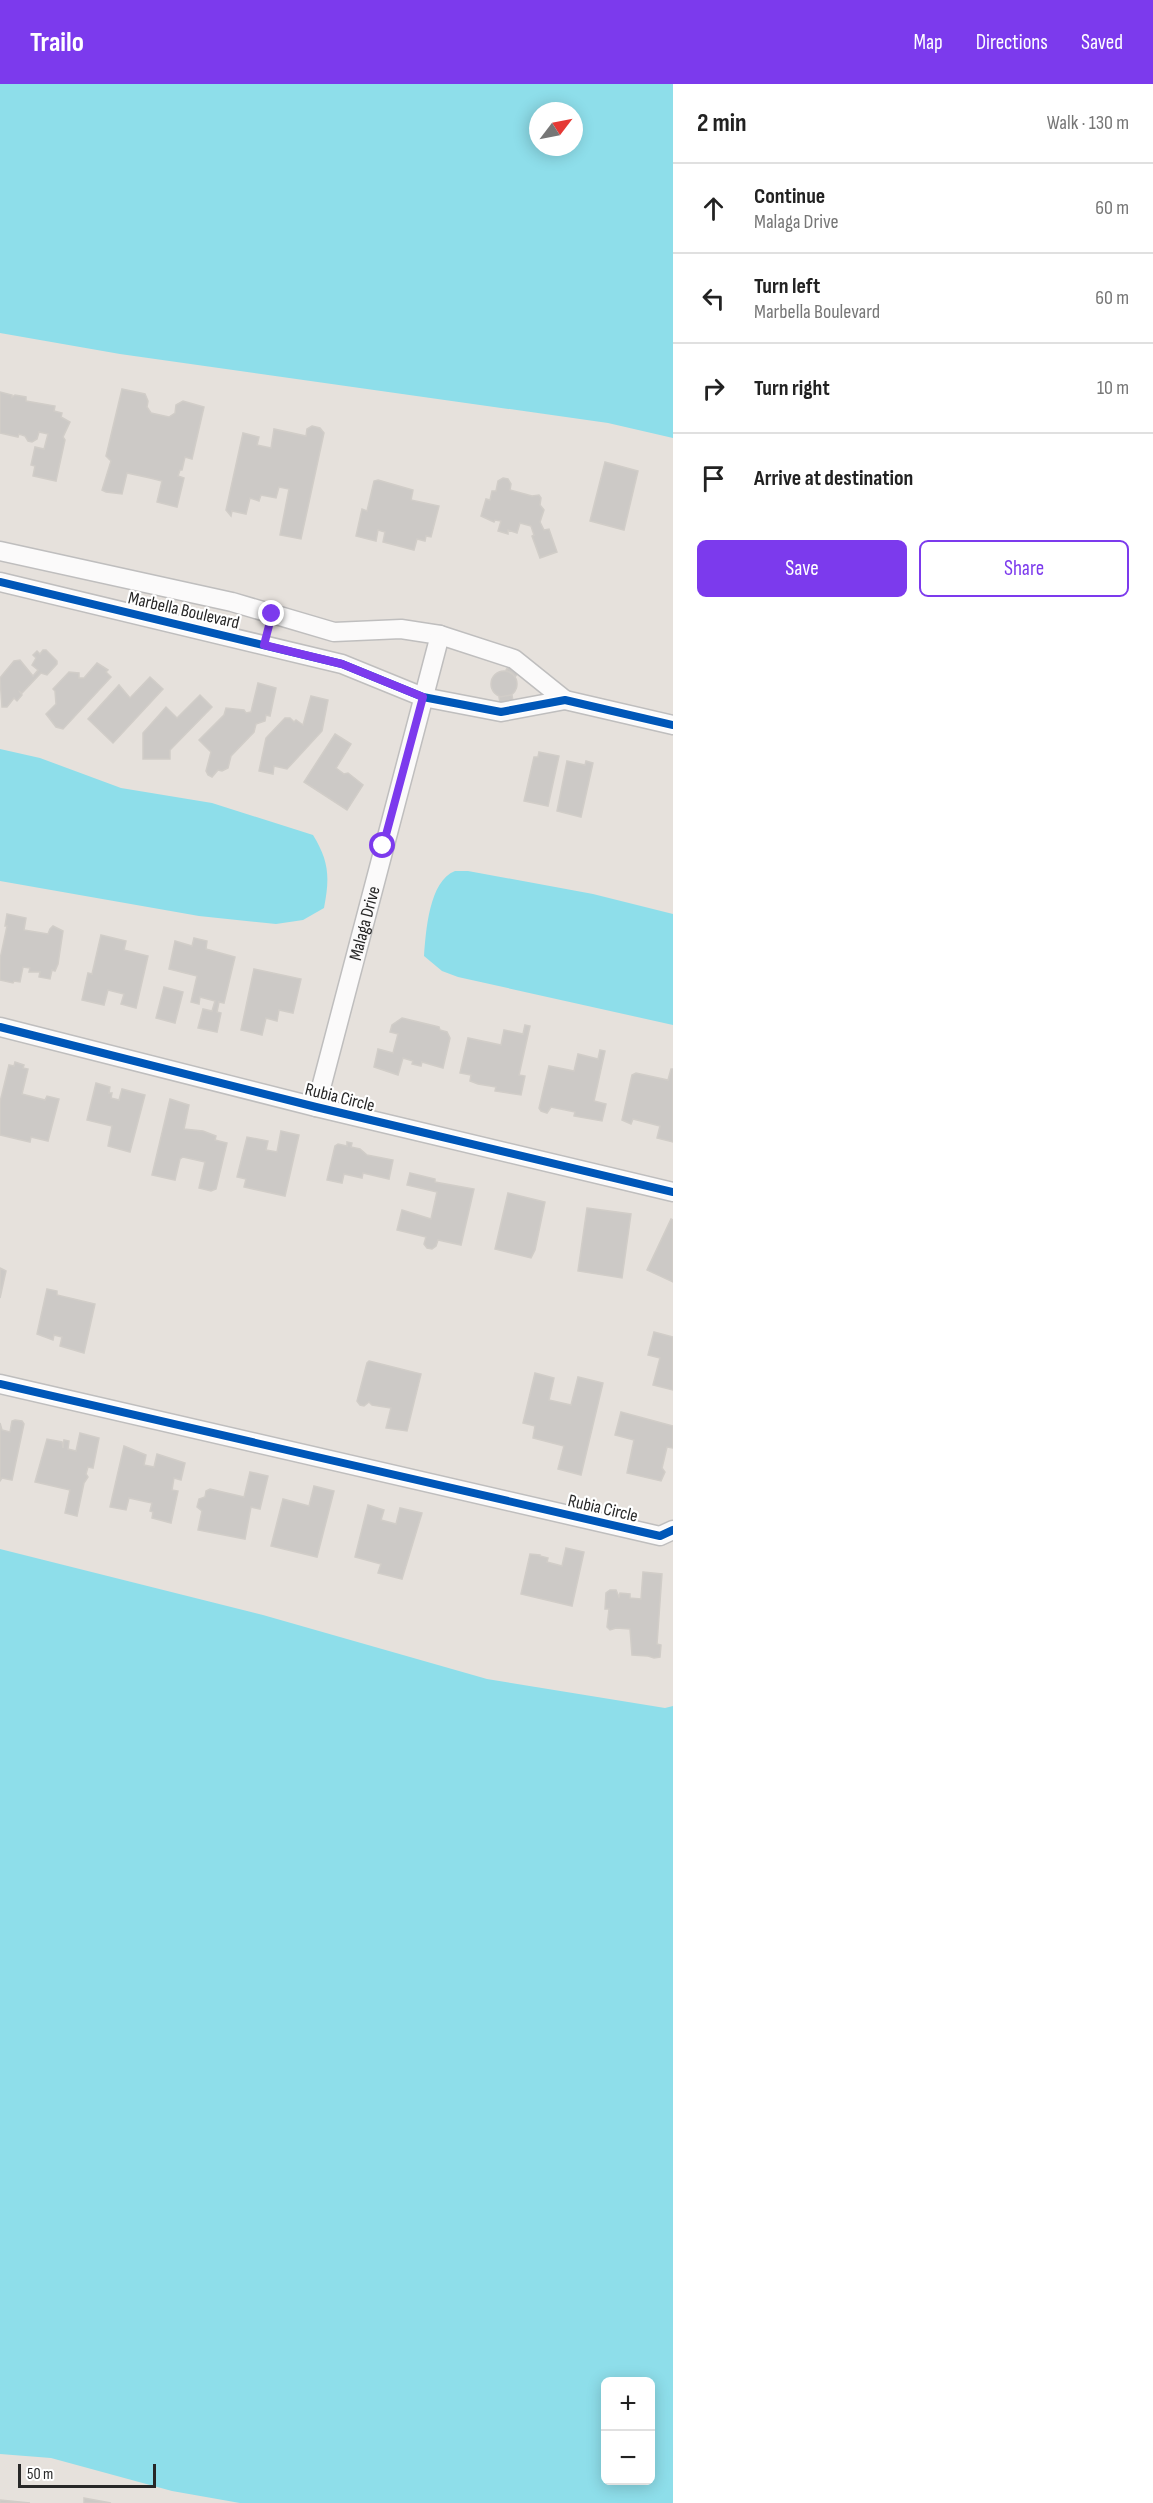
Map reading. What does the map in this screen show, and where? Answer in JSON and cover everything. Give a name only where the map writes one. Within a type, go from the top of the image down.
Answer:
[{"type":"street","name":"Marbella Boulevard","points":[[0,550],[232,602],[334,632],[401,629],[440,635],[514,659],[565,700]]},
{"type":"street","name":"Marbella Boulevard","points":[[0,582],[342,664],[423,697],[501,712],[565,700],[673,725]]},
{"type":"street","points":[[264,645],[272,614]]},
{"type":"street","name":"Malaga Drive","points":[[316,1107],[440,635]]},
{"type":"street","name":"Rubia Circle","points":[[0,1028],[316,1107],[673,1192]]},
{"type":"street","name":"Rubia Circle","points":[[0,1384],[660,1536],[673,1530]]},
{"type":"water","points":[[0,84],[673,84],[673,438],[608,423],[120,354],[0,333]]},
{"type":"water","points":[[0,749],[40,758],[121,788],[212,803],[313,835],[327,870],[324,908],[303,920],[276,924],[199,916],[0,881]]},
{"type":"water","points":[[455,871],[468,871],[593,894],[673,914],[673,1025],[458,977],[442,971],[424,956],[426,934],[430,908],[439,885],[446,876]]},
{"type":"water","points":[[0,1549],[263,1615],[487,1679],[665,1708],[673,1706],[673,2503],[240,2503],[172,2491],[51,2458],[0,2454]]},
{"type":"building","points":[[122,389],[145,394],[148,401],[147,407],[151,413],[169,417],[175,413],[176,405],[183,401],[204,407],[192,459],[185,457],[178,476],[184,478],[177,507],[157,502],[162,481],[150,478],[127,473],[122,494],[102,490],[111,461],[106,456]]},
{"type":"building","points":[[0,392],[12,395],[12,397],[15,395],[26,397],[26,401],[55,406],[54,411],[62,413],[61,417],[70,422],[63,437],[65,440],[56,481],[33,476],[35,466],[31,465],[35,447],[44,449],[48,434],[39,432],[37,439],[32,442],[19,434],[18,437],[0,433]]},
{"type":"building","points":[[312,426],[320,428],[324,433],[301,539],[280,535],[289,489],[279,487],[276,498],[261,495],[259,501],[250,498],[246,514],[232,511],[231,516],[226,510],[243,433],[259,437],[257,445],[271,448],[274,429],[306,436],[307,429]]},
{"type":"building","points":[[605,462],[638,471],[624,530],[590,521]]},
{"type":"building","points":[[503,478],[508,479],[511,484],[510,490],[532,496],[539,495],[540,505],[544,510],[540,522],[544,530],[549,529],[557,552],[540,558],[531,526],[520,523],[517,533],[508,530],[508,534],[498,531],[501,521],[495,520],[494,522],[481,516],[486,499],[490,500],[492,491],[496,491],[498,481]]},
{"type":"building","points":[[378,480],[413,490],[411,500],[439,506],[431,537],[426,536],[425,541],[417,539],[414,550],[383,542],[385,532],[378,530],[376,541],[356,536],[362,509],[367,511],[374,481]]},
{"type":"building","points":[[46,650],[57,661],[57,664],[47,675],[41,673],[22,693],[20,692],[22,695],[17,701],[14,698],[7,707],[2,707],[0,678],[14,661],[20,660],[33,676],[38,670],[32,665],[36,658],[33,655],[37,651],[40,654]]},
{"type":"building","points":[[512,661],[522,668],[515,677],[506,670]]},
{"type":"building","points":[[97,663],[108,670],[106,672],[111,677],[63,729],[56,727],[46,714],[56,704],[53,689],[69,672],[79,673],[79,678],[84,678]]},
{"type":"building","points":[[504,671],[513,675],[517,684],[513,693],[504,697],[495,693],[491,684],[495,675]]},
{"type":"building","points":[[150,677],[163,689],[113,743],[88,719],[119,685],[130,698]]},
{"type":"building","points":[[258,683],[276,688],[270,716],[266,715],[265,721],[256,724],[254,732],[231,756],[228,768],[218,770],[212,777],[208,775],[206,771],[211,752],[199,740],[224,715],[226,708],[251,712]]},
{"type":"building","points":[[200,695],[212,707],[170,750],[170,759],[143,759],[143,733],[166,707],[177,718]]},
{"type":"building","points":[[512,695],[514,707],[501,708],[499,697]]},
{"type":"building","points":[[311,696],[328,700],[322,731],[287,769],[274,766],[273,774],[259,771],[266,738],[285,718],[290,718],[294,722],[296,720],[303,725]]},
{"type":"building","points":[[335,734],[351,744],[336,768],[344,774],[348,773],[363,785],[347,810],[304,782]]},
{"type":"building","points":[[539,752],[559,756],[548,806],[524,801],[534,757],[538,757]]},
{"type":"building","points":[[567,761],[585,765],[586,761],[593,763],[581,817],[557,811]]},
{"type":"building","points":[[7,914],[26,918],[24,930],[48,934],[53,926],[63,931],[58,964],[55,971],[52,970],[50,979],[39,977],[40,972],[29,972],[30,968],[23,967],[20,982],[0,980],[0,959],[7,926],[5,926]]},
{"type":"building","points":[[101,935],[126,941],[124,950],[148,956],[136,1008],[121,1004],[124,994],[108,990],[104,1005],[82,1000],[88,973],[92,974]]},
{"type":"building","points":[[194,938],[207,941],[206,949],[235,957],[224,1003],[219,1002],[217,1012],[221,1013],[217,1032],[198,1028],[203,1009],[212,1011],[215,1001],[200,997],[199,1004],[191,1002],[197,976],[169,969],[175,941],[192,946]]},
{"type":"building","points":[[254,969],[301,979],[293,1013],[279,1010],[277,1021],[266,1018],[262,1035],[241,1030]]},
{"type":"building","points":[[164,987],[183,992],[175,1023],[156,1018]]},
{"type":"building","points":[[402,1018],[439,1027],[440,1030],[447,1032],[450,1038],[443,1068],[422,1062],[421,1066],[412,1064],[413,1061],[403,1058],[398,1075],[374,1067],[378,1049],[393,1053],[398,1034],[390,1032],[392,1025]]},
{"type":"building","points":[[525,1025],[530,1026],[519,1075],[525,1076],[521,1095],[495,1091],[496,1087],[470,1081],[471,1075],[460,1073],[468,1038],[501,1045],[504,1030],[523,1034]]},
{"type":"building","points":[[600,1050],[605,1051],[594,1101],[606,1104],[602,1121],[574,1116],[575,1112],[551,1107],[547,1113],[541,1111],[539,1108],[549,1066],[574,1071],[578,1054],[598,1059]]},
{"type":"building","points":[[15,1062],[28,1069],[22,1094],[45,1100],[47,1096],[59,1099],[48,1141],[31,1137],[30,1142],[0,1135],[0,1102],[9,1065],[14,1066]]},
{"type":"building","points":[[671,1069],[673,1069],[673,1142],[657,1138],[660,1126],[633,1119],[631,1124],[622,1120],[632,1075],[636,1073],[668,1080]]},
{"type":"building","points":[[96,1083],[110,1087],[111,1098],[119,1100],[122,1089],[145,1095],[130,1152],[108,1146],[112,1126],[87,1120]]},
{"type":"building","points":[[170,1099],[189,1105],[184,1129],[203,1131],[216,1136],[215,1140],[227,1143],[216,1189],[211,1191],[199,1188],[205,1162],[183,1157],[180,1159],[175,1180],[152,1175]]},
{"type":"building","points":[[281,1131],[299,1135],[285,1196],[244,1187],[246,1179],[237,1177],[247,1137],[268,1141],[266,1150],[277,1152]]},
{"type":"building","points":[[347,1142],[352,1143],[351,1147],[360,1149],[367,1155],[393,1160],[389,1179],[363,1173],[362,1178],[344,1174],[342,1183],[327,1180],[335,1146],[338,1144],[347,1146]]},
{"type":"building","points":[[410,1173],[435,1179],[435,1182],[474,1189],[461,1245],[438,1240],[432,1249],[427,1248],[424,1244],[426,1237],[397,1230],[402,1210],[431,1219],[437,1192],[407,1185]]},
{"type":"building","points":[[508,1193],[545,1202],[535,1250],[531,1258],[495,1249]]},
{"type":"building","points":[[587,1208],[631,1214],[622,1278],[578,1271]]},
{"type":"building","points":[[671,1219],[673,1220],[673,1282],[647,1270]]},
{"type":"building","points":[[0,1268],[6,1271],[0,1298]]},
{"type":"building","points":[[47,1289],[57,1291],[57,1295],[95,1304],[84,1353],[60,1346],[62,1337],[54,1335],[53,1340],[37,1334]]},
{"type":"building","points":[[654,1332],[673,1337],[673,1390],[653,1385],[660,1358],[648,1355]]},
{"type":"building","points":[[369,1361],[421,1374],[407,1431],[386,1428],[391,1408],[372,1405],[369,1402],[364,1406],[357,1401]]},
{"type":"building","points":[[535,1373],[554,1378],[549,1400],[571,1405],[578,1377],[603,1383],[581,1475],[558,1469],[564,1446],[533,1438],[535,1426],[523,1423]]},
{"type":"building","points":[[621,1412],[673,1426],[673,1448],[667,1447],[662,1468],[665,1472],[661,1481],[627,1473],[634,1440],[615,1435]]},
{"type":"building","points":[[12,1421],[22,1421],[24,1424],[12,1480],[2,1478],[0,1481],[0,1423],[2,1430],[10,1432]]},
{"type":"building","points":[[80,1433],[99,1438],[93,1468],[88,1467],[86,1474],[88,1477],[84,1483],[77,1516],[65,1513],[70,1490],[35,1482],[47,1439],[62,1442],[63,1448],[64,1440],[69,1441],[68,1449],[76,1451]]},
{"type":"building","points":[[124,1446],[146,1455],[144,1465],[154,1467],[157,1454],[185,1463],[181,1480],[174,1478],[172,1490],[178,1491],[171,1523],[152,1518],[153,1512],[150,1511],[152,1503],[129,1498],[126,1510],[110,1507]]},
{"type":"building","points":[[250,1472],[268,1476],[260,1509],[251,1507],[245,1539],[198,1530],[202,1511],[197,1507],[199,1499],[205,1497],[206,1491],[210,1489],[244,1497]]},
{"type":"building","points":[[314,1486],[334,1491],[317,1557],[271,1546],[283,1499],[309,1506]]},
{"type":"building","points":[[368,1505],[384,1510],[381,1520],[396,1524],[400,1508],[422,1513],[402,1579],[378,1573],[381,1564],[355,1557]]},
{"type":"building","points":[[566,1548],[584,1552],[572,1606],[521,1594],[530,1554],[548,1558],[547,1562],[562,1566]]},
{"type":"building","points":[[643,1572],[662,1574],[657,1644],[661,1645],[660,1657],[654,1658],[632,1655],[630,1629],[610,1630],[607,1627],[609,1609],[605,1609],[606,1593],[616,1590],[619,1597],[620,1593],[630,1594],[630,1598],[641,1599]]},
{"type":"building","points":[[84,2498],[111,2503],[84,2503]]},
{"type":"building","points":[[0,2500],[30,2503],[0,2503]]},
{"type":"cycle path","points":[[0,582],[342,664],[423,697],[501,712],[565,700],[673,725]]},
{"type":"cycle path","points":[[0,1027],[316,1107],[673,1192]]},
{"type":"cycle path","points":[[0,1384],[660,1536],[673,1530]]},
{"type":"route","points":[[272,614],[264,645],[342,664],[423,697],[383,846]]}]
